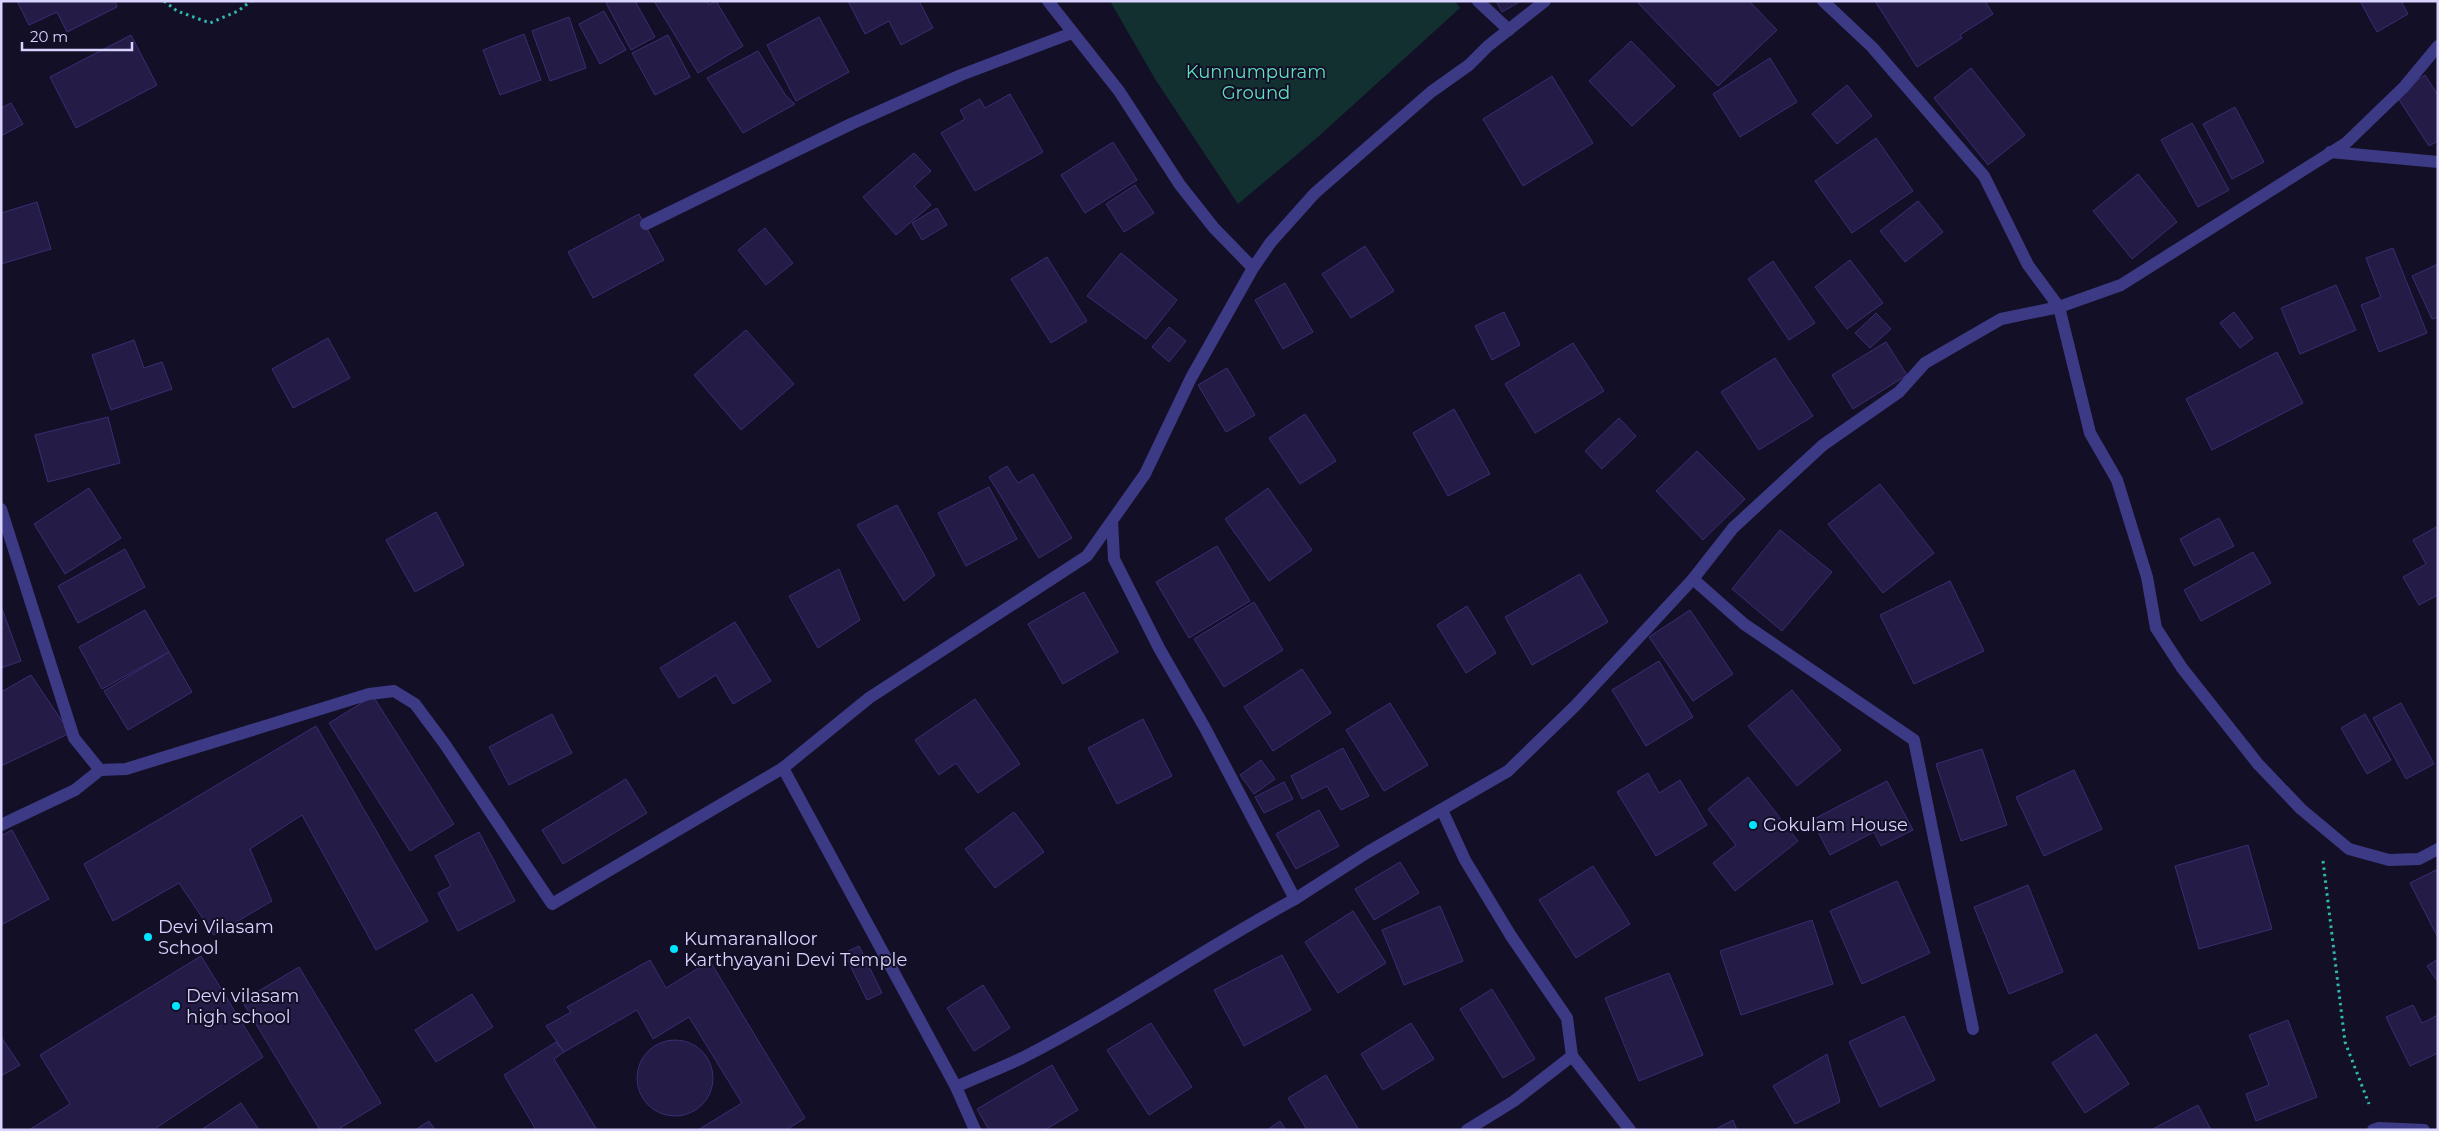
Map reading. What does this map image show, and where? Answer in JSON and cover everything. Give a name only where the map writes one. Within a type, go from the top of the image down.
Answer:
[{"type":"street","points":[[1048,1],[1072,34],[1120,91],[1180,184],[1214,228],[1253,268]]},
{"type":"street","points":[[1478,1],[1509,30]]},
{"type":"street","points":[[1,826],[75,790],[100,770],[126,769],[369,694],[394,691],[415,704],[421,712],[552,904],[783,768],[869,698],[1087,556],[1145,474],[1190,378],[1253,268],[1271,242],[1315,193],[1431,92],[1470,65],[1545,1]]},
{"type":"street","points":[[1823,1],[1872,47],[1984,176],[2028,266],[2059,307],[2090,433],[2117,480],[2147,577],[2156,628],[2182,668],[2258,764],[2301,809],[2318,821],[2349,849],[2389,860],[2419,859],[2438,849]]},
{"type":"street","points":[[646,224],[851,124],[952,79],[1072,34]]},
{"type":"street","points":[[956,1087],[1022,1058],[1094,1018],[1251,923],[1295,899],[1368,852],[1508,770],[1575,706],[1693,579],[1733,528],[1823,445],[1899,392],[1925,363],[2001,318],[2059,307],[2121,285],[2346,142],[2404,87],[2438,46]]},
{"type":"street","points":[[2330,152],[2438,162]]},
{"type":"street","points":[[1,509],[74,738],[100,770]]},
{"type":"street","points":[[1112,521],[1114,559],[1159,648],[1205,728],[1295,899]]},
{"type":"street","points":[[1693,579],[1744,624],[1914,740],[1973,1028]]},
{"type":"street","points":[[783,768],[956,1087],[975,1130]]},
{"type":"street","points":[[1442,810],[1465,860],[1511,936],[1567,1018],[1572,1056],[1630,1130]]},
{"type":"street","points":[[1467,1130],[1514,1101],[1572,1056]]},
{"type":"street","points":[[2376,1129],[2424,1130]]},
{"type":"path","points":[[164,1],[177,11],[210,23],[238,11],[252,1]]},
{"type":"path","points":[[2318,821],[2345,1042],[2376,1129]]},
{"type":"green space","name":"Kunnumpuram Ground","points":[[1110,1],[1455,1],[1460,8],[1319,136],[1238,204],[1155,79]]},
{"type":"building","points":[[17,1],[115,1],[117,7],[67,32],[57,12],[29,25]]},
{"type":"building","points":[[609,1],[635,1],[655,37],[631,50],[606,3]]},
{"type":"building","points":[[654,1],[707,1],[709,5],[716,1],[743,46],[698,73]]},
{"type":"building","points":[[848,1],[919,1],[933,28],[901,45],[889,21],[865,34]]},
{"type":"building","points":[[1496,1],[1521,1],[1502,12]]},
{"type":"building","points":[[1639,1],[1749,1],[1777,30],[1718,86],[1638,3]]},
{"type":"building","points":[[1875,1],[1985,1],[1993,14],[1960,35],[1962,38],[1917,67]]},
{"type":"building","points":[[2360,1],[2405,1],[2402,3],[2408,14],[2377,32]]},
{"type":"building","points":[[604,11],[626,50],[600,64],[579,24]]},
{"type":"building","points":[[569,17],[586,68],[550,81],[532,31]]},
{"type":"building","points":[[819,17],[849,72],[796,101],[767,45]]},
{"type":"building","points":[[524,34],[541,80],[500,95],[483,50]]},
{"type":"building","points":[[131,35],[157,85],[76,128],[50,77]]},
{"type":"building","points":[[668,35],[690,77],[655,95],[632,53]]},
{"type":"building","points":[[1631,41],[1675,86],[1632,126],[1589,81]]},
{"type":"building","points":[[758,51],[786,96],[795,104],[743,133],[707,78]]},
{"type":"building","points":[[1770,58],[1797,102],[1740,137],[1713,94]]},
{"type":"building","points":[[1971,68],[2025,135],[1988,165],[1934,98]]},
{"type":"building","points":[[2425,75],[2438,95],[2438,141],[2429,146],[2396,95]]},
{"type":"building","points":[[1552,76],[1593,143],[1523,186],[1483,119]]},
{"type":"building","points":[[1847,85],[1872,116],[1837,144],[1812,114]]},
{"type":"building","points":[[1010,94],[1043,152],[975,191],[941,133],[965,119],[960,110],[980,99],[985,108]]},
{"type":"building","points":[[11,103],[23,124],[1,136],[1,108]]},
{"type":"building","points":[[2235,107],[2264,162],[2232,179],[2203,124]]},
{"type":"building","points":[[2192,123],[2229,190],[2198,207],[2161,140]]},
{"type":"building","points":[[1876,138],[1913,191],[1852,233],[1815,181]]},
{"type":"building","points":[[1113,142],[1137,180],[1085,213],[1061,175]]},
{"type":"building","points":[[914,153],[931,171],[914,186],[931,205],[896,235],[863,197]]},
{"type":"building","points":[[2138,174],[2177,222],[2132,259],[2093,211]]},
{"type":"building","points":[[1135,185],[1154,213],[1124,232],[1106,204]]},
{"type":"building","points":[[1918,201],[1943,232],[1905,262],[1880,231]]},
{"type":"building","points":[[37,202],[51,249],[1,264],[1,213]]},
{"type":"building","points":[[937,208],[947,225],[922,240],[912,223]]},
{"type":"building","points":[[639,214],[664,260],[593,298],[568,252]]},
{"type":"building","points":[[765,228],[793,263],[766,285],[738,250]]},
{"type":"building","points":[[1365,246],[1394,291],[1351,318],[1322,274]]},
{"type":"building","points":[[2393,248],[2427,333],[2379,352],[2361,305],[2381,297],[2366,258]]},
{"type":"building","points":[[1121,253],[1177,300],[1146,339],[1087,296]]},
{"type":"building","points":[[1047,257],[1087,321],[1051,343],[1011,279]]},
{"type":"building","points":[[1850,260],[1883,303],[1847,329],[1815,287]]},
{"type":"building","points":[[1773,261],[1815,323],[1789,340],[1748,279]]},
{"type":"building","points":[[2438,264],[2438,317],[2432,319],[2412,276]]},
{"type":"building","points":[[1285,283],[1313,332],[1283,349],[1255,300]]},
{"type":"building","points":[[2336,285],[2356,330],[2300,354],[2281,308]]},
{"type":"building","points":[[1504,312],[1520,345],[1492,360],[1475,326]]},
{"type":"building","points":[[2234,312],[2253,338],[2240,348],[2220,323]]},
{"type":"building","points":[[1876,313],[1891,329],[1870,348],[1855,333]]},
{"type":"building","points":[[1169,327],[1186,341],[1169,362],[1152,347]]},
{"type":"building","points":[[746,330],[794,384],[741,430],[694,375]]},
{"type":"building","points":[[328,338],[350,378],[293,408],[272,369]]},
{"type":"building","points":[[134,340],[144,368],[162,362],[172,389],[111,410],[92,355]]},
{"type":"building","points":[[1886,342],[1907,375],[1853,409],[1832,375]]},
{"type":"building","points":[[1573,343],[1604,391],[1535,433],[1505,384]]},
{"type":"building","points":[[2277,352],[2303,403],[2212,450],[2186,399]]},
{"type":"building","points":[[1775,358],[1813,416],[1759,450],[1721,392]]},
{"type":"building","points":[[1227,368],[1255,415],[1226,432],[1198,385]]},
{"type":"building","points":[[1454,409],[1490,474],[1448,496],[1413,433]]},
{"type":"building","points":[[1305,414],[1336,461],[1300,484],[1269,438]]},
{"type":"building","points":[[108,417],[120,463],[48,482],[35,435]]},
{"type":"building","points":[[1619,418],[1636,436],[1602,469],[1585,451]]},
{"type":"building","points":[[1697,451],[1745,499],[1703,540],[1656,491]]},
{"type":"building","points":[[1007,466],[1018,483],[1033,474],[1072,538],[1039,558],[989,477]]},
{"type":"building","points":[[1880,484],[1934,553],[1883,593],[1828,524]]},
{"type":"building","points":[[989,487],[1017,539],[966,566],[938,513]]},
{"type":"building","points":[[89,488],[121,538],[65,574],[34,524]]},
{"type":"building","points":[[1268,488],[1312,550],[1269,581],[1225,519]]},
{"type":"building","points":[[897,505],[935,575],[904,601],[857,525]]},
{"type":"building","points":[[436,512],[464,565],[415,592],[386,540]]},
{"type":"building","points":[[2219,518],[2234,546],[2194,566],[2180,539]]},
{"type":"building","points":[[2438,526],[2438,595],[2419,605],[2403,577],[2426,564],[2413,540]]},
{"type":"building","points":[[1780,530],[1832,572],[1782,631],[1732,589]]},
{"type":"building","points":[[1217,546],[1250,601],[1189,638],[1156,582]]},
{"type":"building","points":[[125,549],[145,587],[78,623],[58,586]]},
{"type":"building","points":[[2253,552],[2271,583],[2201,621],[2184,590]]},
{"type":"building","points":[[839,569],[860,620],[818,648],[789,596]]},
{"type":"building","points":[[1580,574],[1608,622],[1532,665],[1505,617]]},
{"type":"building","points":[[1950,581],[1984,651],[1914,684],[1880,615]]},
{"type":"building","points":[[1084,592],[1118,652],[1063,684],[1028,624]]},
{"type":"building","points":[[1254,602],[1283,650],[1224,687],[1194,639]]},
{"type":"building","points":[[1,606],[21,661],[1,668]]},
{"type":"building","points":[[1467,606],[1496,653],[1466,673],[1437,625]]},
{"type":"building","points":[[145,610],[169,652],[102,689],[79,647]]},
{"type":"building","points":[[1690,610],[1733,674],[1693,701],[1649,637]]},
{"type":"building","points":[[735,622],[771,681],[733,704],[716,675],[679,698],[660,668]]},
{"type":"building","points":[[169,652],[192,692],[128,730],[104,691]]},
{"type":"building","points":[[1659,661],[1693,717],[1646,746],[1612,690]]},
{"type":"building","points":[[1302,669],[1331,713],[1273,751],[1244,707]]},
{"type":"building","points":[[31,675],[70,733],[1,766],[1,692]]},
{"type":"building","points":[[1792,690],[1841,750],[1797,786],[1748,726]]},
{"type":"building","points":[[373,696],[454,824],[410,851],[329,723]]},
{"type":"building","points":[[975,699],[1020,764],[978,793],[956,763],[939,775],[915,740]]},
{"type":"building","points":[[1390,703],[1428,765],[1384,791],[1346,730]]},
{"type":"building","points":[[2401,703],[2434,764],[2406,779],[2373,718]]},
{"type":"building","points":[[552,714],[572,753],[509,785],[489,747]]},
{"type":"building","points":[[2365,714],[2391,760],[2367,774],[2341,728]]},
{"type":"building","points":[[1143,719],[1172,776],[1117,804],[1088,748]]},
{"type":"building","points":[[316,726],[428,921],[376,950],[302,815],[250,849],[272,901],[214,935],[179,883],[113,921],[84,864]]},
{"type":"building","points":[[1343,748],[1369,796],[1341,810],[1327,786],[1302,799],[1291,776]]},
{"type":"building","points":[[1982,749],[2007,825],[1961,841],[1936,764]]},
{"type":"building","points":[[1261,760],[1275,779],[1254,794],[1240,775]]},
{"type":"building","points":[[2074,770],[2102,829],[2044,856],[2016,797]]},
{"type":"building","points":[[1648,773],[1659,793],[1680,780],[1707,825],[1656,856],[1617,792]]},
{"type":"building","name":"Gokulam House","points":[[1748,777],[1798,841],[1735,891],[1713,863],[1736,845],[1708,809]]},
{"type":"building","points":[[626,779],[647,813],[563,864],[542,830]]},
{"type":"building","points":[[1887,781],[1913,830],[1881,846],[1874,832],[1830,855],[1812,820]]},
{"type":"building","points":[[1284,782],[1293,799],[1264,813],[1255,797]]},
{"type":"building","points":[[1319,810],[1339,846],[1296,869],[1276,834]]},
{"type":"building","points":[[1014,812],[1044,852],[995,888],[965,849]]},
{"type":"building","points":[[12,830],[49,899],[1,925],[1,836]]},
{"type":"building","points":[[479,832],[515,901],[458,931],[438,893],[451,886],[435,856]]},
{"type":"building","points":[[2248,845],[2272,929],[2199,949],[2175,866]]},
{"type":"building","points":[[1400,862],[1419,893],[1374,920],[1355,889]]},
{"type":"building","points":[[1593,866],[1630,924],[1576,958],[1539,900]]},
{"type":"building","points":[[2436,870],[2438,874],[2437,936],[2410,883]]},
{"type":"building","points":[[1897,881],[1930,953],[1862,984],[1830,911]]},
{"type":"building","points":[[2028,885],[2063,972],[2009,994],[1974,907]]},
{"type":"building","points":[[1440,906],[1463,961],[1404,985],[1382,930]]},
{"type":"building","points":[[1353,911],[1386,963],[1338,993],[1305,942]]},
{"type":"building","points":[[1812,920],[1833,984],[1741,1015],[1720,951]]},
{"type":"building","points":[[859,946],[882,993],[867,1000],[844,953]]},
{"type":"building","points":[[1282,955],[1311,1010],[1244,1046],[1214,990]]},
{"type":"building","name":"Devi vilasam high school","points":[[201,956],[263,1057],[153,1130],[29,1130],[70,1104],[40,1055]]},
{"type":"building","points":[[2438,959],[2438,982],[2427,966]]},
{"type":"building","points":[[650,960],[666,988],[710,961],[805,1118],[786,1130],[698,1130],[742,1103],[689,1017],[653,1039],[637,1010],[564,1052],[546,1026],[571,1012],[567,1007]]},
{"type":"building","points":[[299,967],[381,1103],[337,1130],[320,1130],[242,1001]]},
{"type":"building","points":[[1669,973],[1703,1055],[1639,1081],[1605,998]]},
{"type":"building","points":[[983,985],[1010,1028],[974,1051],[947,1008]]},
{"type":"building","points":[[1492,989],[1535,1059],[1503,1078],[1460,1009]]},
{"type":"building","points":[[472,994],[493,1027],[436,1062],[415,1030]]},
{"type":"building","points":[[2413,1005],[2422,1023],[2438,1015],[2438,1053],[2410,1066],[2386,1017]]},
{"type":"building","points":[[1904,1016],[1935,1080],[1880,1107],[1849,1042]]},
{"type":"building","points":[[2288,1020],[2317,1097],[2256,1121],[2246,1094],[2269,1085],[2249,1035]]},
{"type":"building","points":[[1151,1023],[1192,1087],[1149,1115],[1107,1050]]},
{"type":"building","points":[[1411,1023],[1434,1059],[1383,1090],[1361,1054]]},
{"type":"building","points":[[2096,1034],[2129,1084],[2085,1113],[2052,1063]]},
{"type":"building","points":[[1,1037],[20,1065],[1,1076]]},
{"type":"building","points":[[675,1040],[690,1043],[702,1051],[710,1063],[713,1078],[710,1093],[702,1105],[690,1113],[675,1116],[660,1113],[648,1105],[640,1093],[637,1078],[640,1063],[648,1051],[660,1043]]},
{"type":"building","points":[[556,1042],[564,1052],[554,1059],[597,1130],[536,1130],[504,1075]]},
{"type":"building","points":[[1827,1054],[1840,1102],[1795,1124],[1773,1086]]},
{"type":"building","points":[[1052,1065],[1078,1110],[1045,1130],[989,1130],[977,1109]]},
{"type":"building","points":[[1326,1075],[1359,1130],[1307,1130],[1288,1098]]},
{"type":"building","points":[[241,1103],[259,1130],[201,1130]]},
{"type":"building","points":[[2198,1105],[2211,1130],[2151,1130]]},
{"type":"building","points":[[1733,1120],[1737,1130],[1714,1130]]},
{"type":"building","points":[[429,1121],[435,1130],[415,1130]]},
{"type":"building","points":[[1280,1121],[1286,1130],[1267,1130]]},
{"type":"place","name":"Gokulam House","points":[[1753,825]]},
{"type":"place","name":"Devi Vilasam School","points":[[148,937]]},
{"type":"place","name":"Kumaranalloor Karthyayani Devi Temple","points":[[674,949]]},
{"type":"place","name":"Devi vilasam high school","points":[[176,1006]]}]
